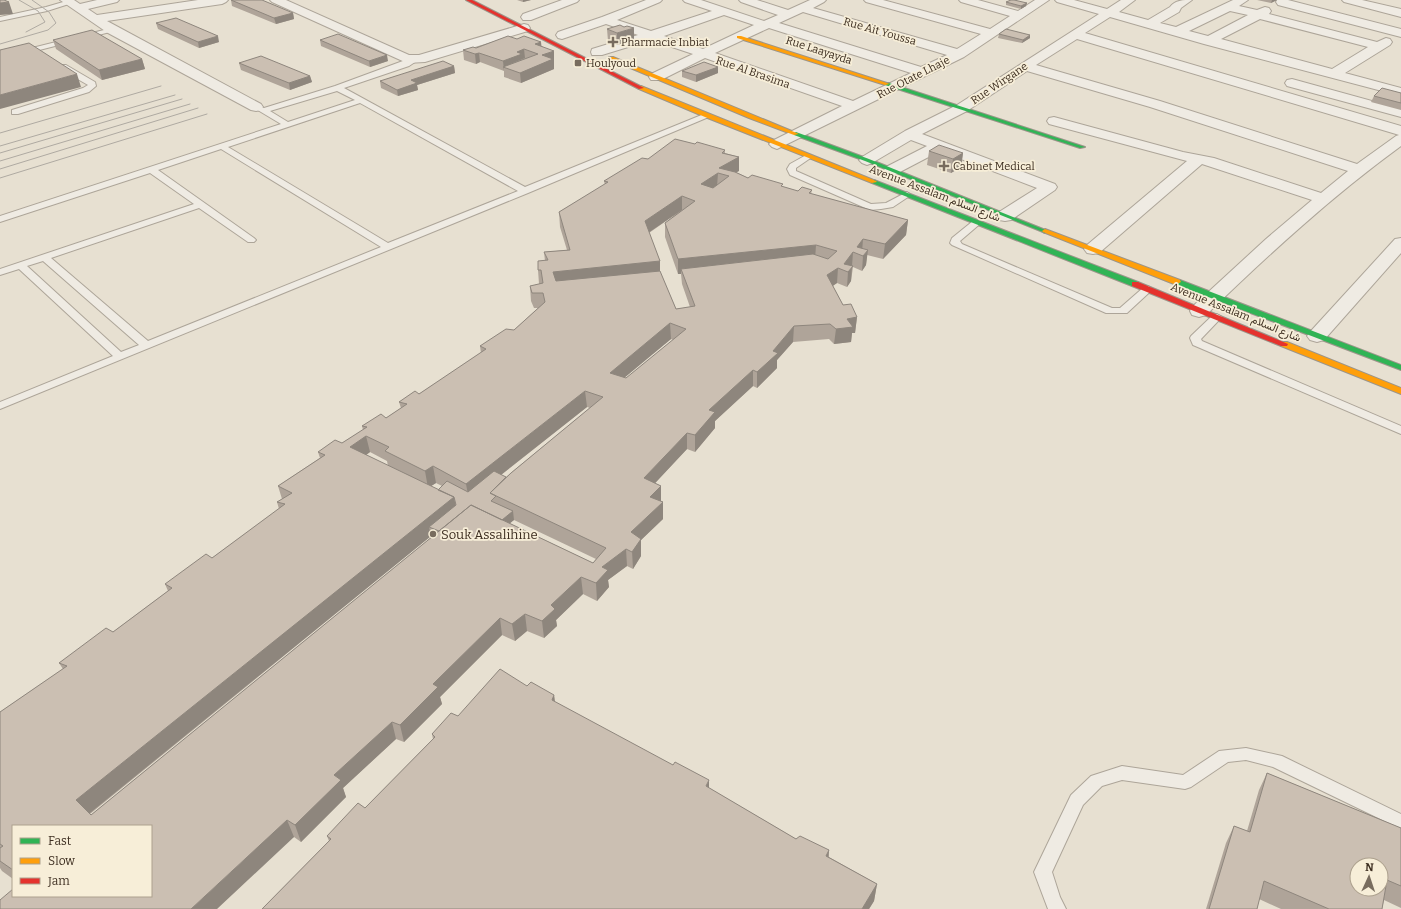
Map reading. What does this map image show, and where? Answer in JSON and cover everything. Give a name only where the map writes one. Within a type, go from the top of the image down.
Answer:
[{"type":"street","points":[[71,3],[122,0]]},
{"type":"street","points":[[96,19],[217,0]]},
{"type":"street","points":[[276,0],[407,59],[414,60],[573,0]]},
{"type":"street","name":"Avenue Assalam شارع السلام","points":[[468,0],[541,24]]},
{"type":"street","points":[[558,33],[606,20],[656,0]]},
{"type":"street","points":[[744,0],[789,14]]},
{"type":"street","points":[[656,77],[726,42],[820,0]]},
{"type":"street","points":[[873,0],[990,33]]},
{"type":"street","points":[[965,0],[1020,15]]},
{"type":"street","name":"Rue Otate Lhaje","points":[[777,144],[959,54],[1042,0]]},
{"type":"street","points":[[1061,0],[1208,41],[1399,90]]},
{"type":"street","name":"Rue Wirgane","points":[[866,160],[910,134],[962,108],[1074,34],[1110,13],[1126,0]]},
{"type":"street","points":[[1149,24],[1175,9],[1176,6],[1186,0]]},
{"type":"street","points":[[1176,32],[1242,0]]},
{"type":"street","points":[[1348,0],[1401,13]]},
{"type":"street","points":[[696,1],[722,12],[922,72]]},
{"type":"street","points":[[1208,41],[1285,1],[1401,33]]},
{"type":"street","points":[[71,3],[112,30],[260,109]]},
{"type":"street","points":[[909,10],[923,4]]},
{"type":"street","points":[[1230,6],[1379,46]]},
{"type":"street","name":"Rue Ait Youssa","points":[[801,8],[959,54]]},
{"type":"street","points":[[594,51],[682,26],[722,12]]},
{"type":"street","name":"Avenue Assalam شارع السلام","points":[[524,19],[632,84],[707,116],[976,223],[1148,289],[1401,391]]},
{"type":"street","name":"Rue Al Brasima","points":[[606,20],[855,106]]},
{"type":"street","points":[[1089,25],[1103,29]]},
{"type":"street","points":[[682,26],[696,32]]},
{"type":"street","points":[[558,33],[573,40]]},
{"type":"street","points":[[1333,74],[1401,33]]},
{"type":"street","points":[[1074,34],[1401,131]]},
{"type":"street","points":[[711,37],[726,42]]},
{"type":"street","name":"Rue Laayayda","points":[[739,37],[1082,147]]},
{"type":"street","name":"Avenue Assalam شارع السلام","points":[[594,51],[751,117],[890,169],[1005,216],[1401,368]]},
{"type":"street","points":[[1025,66],[1156,104],[1357,169]]},
{"type":"street","points":[[1276,79],[1401,113]]},
{"type":"street","points":[[1054,121],[1182,156],[1199,159],[1324,199]]},
{"type":"street","points":[[910,134],[1049,187],[1005,216]]},
{"type":"street","points":[[1200,311],[1277,236],[1324,199],[1357,169],[1401,139]]},
{"type":"street","points":[[868,180],[939,145]]},
{"type":"street","points":[[1093,249],[1199,159]]},
{"type":"street","points":[[1317,336],[1401,243]]},
{"type":"lane","points":[[0,19],[71,3]]},
{"type":"lane","points":[[0,58],[37,52],[112,30]]},
{"type":"lane","points":[[260,109],[338,88],[414,60]]},
{"type":"lane","points":[[15,112],[86,90],[92,86],[92,84],[54,61]]},
{"type":"lane","points":[[338,88],[525,191]]},
{"type":"lane","points":[[0,219],[360,100]]},
{"type":"lane","points":[[260,109],[288,125]]},
{"type":"lane","points":[[0,406],[707,116]]},
{"type":"lane","points":[[223,146],[388,247]]},
{"type":"lane","points":[[808,157],[793,166],[791,169],[793,173],[870,207],[882,208],[890,206],[908,195]]},
{"type":"lane","points":[[152,170],[251,240]]},
{"type":"lane","points":[[0,272],[201,204]]},
{"type":"lane","points":[[976,223],[955,240],[955,243],[1110,311],[1123,311],[1148,289]]},
{"type":"lane","points":[[44,257],[147,346]]},
{"type":"lane","points":[[20,265],[120,357]]},
{"type":"lane","points":[[1217,317],[1195,338],[1197,343],[1401,430]]},
{"type":"lane","points":[[1057,909],[1052,900],[1043,872],[1046,864],[1077,800],[1097,781],[1122,774],[1185,782],[1225,756],[1246,754],[1276,762],[1401,822]]},
{"type":"building","points":[[0,0],[4,0],[9,2],[0,3]]},
{"type":"building","points":[[231,0],[262,0],[293,13],[274,18]]},
{"type":"building","points":[[1011,0],[1027,3],[1021,6],[1006,2]]},
{"type":"building","points":[[176,18],[218,36],[198,42],[156,23]]},
{"type":"building","points":[[620,25],[634,28],[617,33],[607,29]]},
{"type":"building","points":[[1006,29],[1030,35],[1023,40],[999,34]]},
{"type":"building","points":[[92,30],[142,59],[99,70],[53,40]]},
{"type":"building","points":[[338,34],[387,55],[369,61],[320,40]]},
{"type":"building","points":[[508,36],[517,39],[524,36],[541,42],[535,44],[554,51],[542,55],[553,59],[520,73],[503,67],[538,54],[524,49],[517,52],[522,54],[503,61],[479,53],[475,54],[463,50],[473,47],[476,48]]},
{"type":"building","points":[[29,43],[77,74],[0,95],[0,50]]},
{"type":"building","points":[[261,56],[310,76],[289,83],[239,63]]},
{"type":"building","points":[[443,61],[454,66],[411,80],[417,83],[397,90],[380,81]]},
{"type":"building","points":[[704,62],[718,67],[696,75],[682,71]]},
{"type":"building","points":[[1382,88],[1401,93],[1401,103],[1374,96]]},
{"type":"building","name":"Souk Assalihine","points":[[675,139],[695,144],[697,142],[725,150],[722,153],[739,157],[719,168],[735,172],[748,178],[752,175],[783,184],[781,186],[798,191],[802,187],[812,190],[809,193],[908,220],[885,244],[863,239],[857,247],[868,250],[863,256],[853,252],[844,264],[853,266],[848,272],[838,268],[827,275],[843,305],[851,304],[857,317],[847,319],[853,327],[836,329],[830,324],[794,326],[773,351],[778,353],[757,372],[753,370],[709,410],[715,412],[695,435],[687,433],[644,478],[661,486],[650,497],[663,502],[631,532],[641,539],[632,552],[626,549],[602,567],[608,570],[596,583],[581,577],[551,605],[555,609],[542,621],[525,614],[512,624],[500,618],[433,684],[438,687],[400,725],[392,722],[334,775],[341,780],[295,825],[287,820],[191,909],[0,909],[0,900],[12,890],[12,897],[152,897],[152,825],[12,825],[12,869],[0,861],[0,848],[3,846],[0,844],[0,712],[67,666],[59,663],[106,628],[113,632],[172,588],[165,584],[206,554],[212,558],[285,504],[277,502],[292,493],[278,486],[325,455],[318,452],[335,440],[342,443],[367,427],[362,426],[381,414],[386,418],[407,404],[399,402],[415,391],[419,394],[486,349],[480,346],[506,329],[514,330],[545,302],[543,293],[532,293],[530,286],[543,283],[541,270],[538,270],[538,261],[548,260],[544,252],[570,250],[559,212],[608,182],[604,181],[642,158],[648,159]],"holes":[[[718,173],[729,176],[713,188],[701,184]],[[682,196],[695,201],[665,223],[678,259],[816,245],[837,251],[828,259],[813,254],[681,269],[695,306],[676,309],[660,271],[556,281],[553,272],[660,261],[645,221]],[[670,323],[686,329],[626,378],[610,373]],[[585,391],[603,397],[511,473],[490,493],[606,548],[593,563],[471,505],[91,815],[76,800],[454,497],[350,447],[366,436],[389,447],[385,451],[425,471],[433,466],[466,484]]]},
{"type":"building","points":[[939,145],[963,153],[953,159],[929,151]]},
{"type":"building","points":[[494,471],[506,477],[490,493],[496,496],[491,501],[513,511],[502,520],[471,505],[439,531],[429,527],[456,505],[454,497],[438,490],[447,481],[468,492]]},
{"type":"building","points":[[500,669],[527,686],[531,682],[554,695],[552,700],[673,765],[675,762],[709,780],[706,786],[796,839],[800,836],[829,850],[826,856],[877,884],[862,909],[262,909],[331,839],[327,836],[358,803],[365,808],[435,737],[432,734],[451,713],[458,716]]},
{"type":"building","points":[[1267,773],[1401,828],[1401,886],[1389,881],[1389,857],[1349,857],[1349,897],[1384,897],[1382,909],[1329,909],[1264,881],[1257,909],[1209,909],[1234,826],[1250,832]]},
{"type":"tram line","points":[[19,0],[38,11],[45,22],[26,32]]},
{"type":"tram line","points":[[0,44],[48,30],[56,23],[49,12],[32,0]]},
{"type":"tram line","points":[[0,133],[161,86]]},
{"type":"tram line","points":[[0,146],[175,95]]},
{"type":"tram line","points":[[0,153],[182,99]]},
{"type":"tram line","points":[[0,161],[190,104]]},
{"type":"tram line","points":[[0,169],[198,108]]},
{"type":"tram line","points":[[0,178],[207,114]]},
{"type":"traffic: fast","points":[[887,84],[1082,147]]},
{"type":"traffic: fast","points":[[796,134],[867,160],[1045,231]]},
{"type":"traffic: fast","points":[[874,182],[1135,284]]},
{"type":"traffic: fast","points":[[1177,282],[1401,368]]},
{"type":"traffic: slow","points":[[739,37],[887,84]]},
{"type":"traffic: slow","points":[[611,58],[751,117],[796,134]]},
{"type":"traffic: slow","points":[[641,88],[707,116],[874,182]]},
{"type":"traffic: slow","points":[[1045,231],[1177,282]]},
{"type":"traffic: slow","points":[[1284,344],[1401,391]]},
{"type":"traffic: jam","points":[[468,0],[641,88]]},
{"type":"traffic: jam","points":[[1135,284],[1284,344]]},
{"type":"place","name":"Pharmacie Inbiat","points":[[613,42]]},
{"type":"place","name":"Houlyoud","points":[[578,63]]},
{"type":"place","name":"Cabinet Medical","points":[[944,166]]},
{"type":"place","name":"Souk Assalihine","points":[[433,534]]}]
